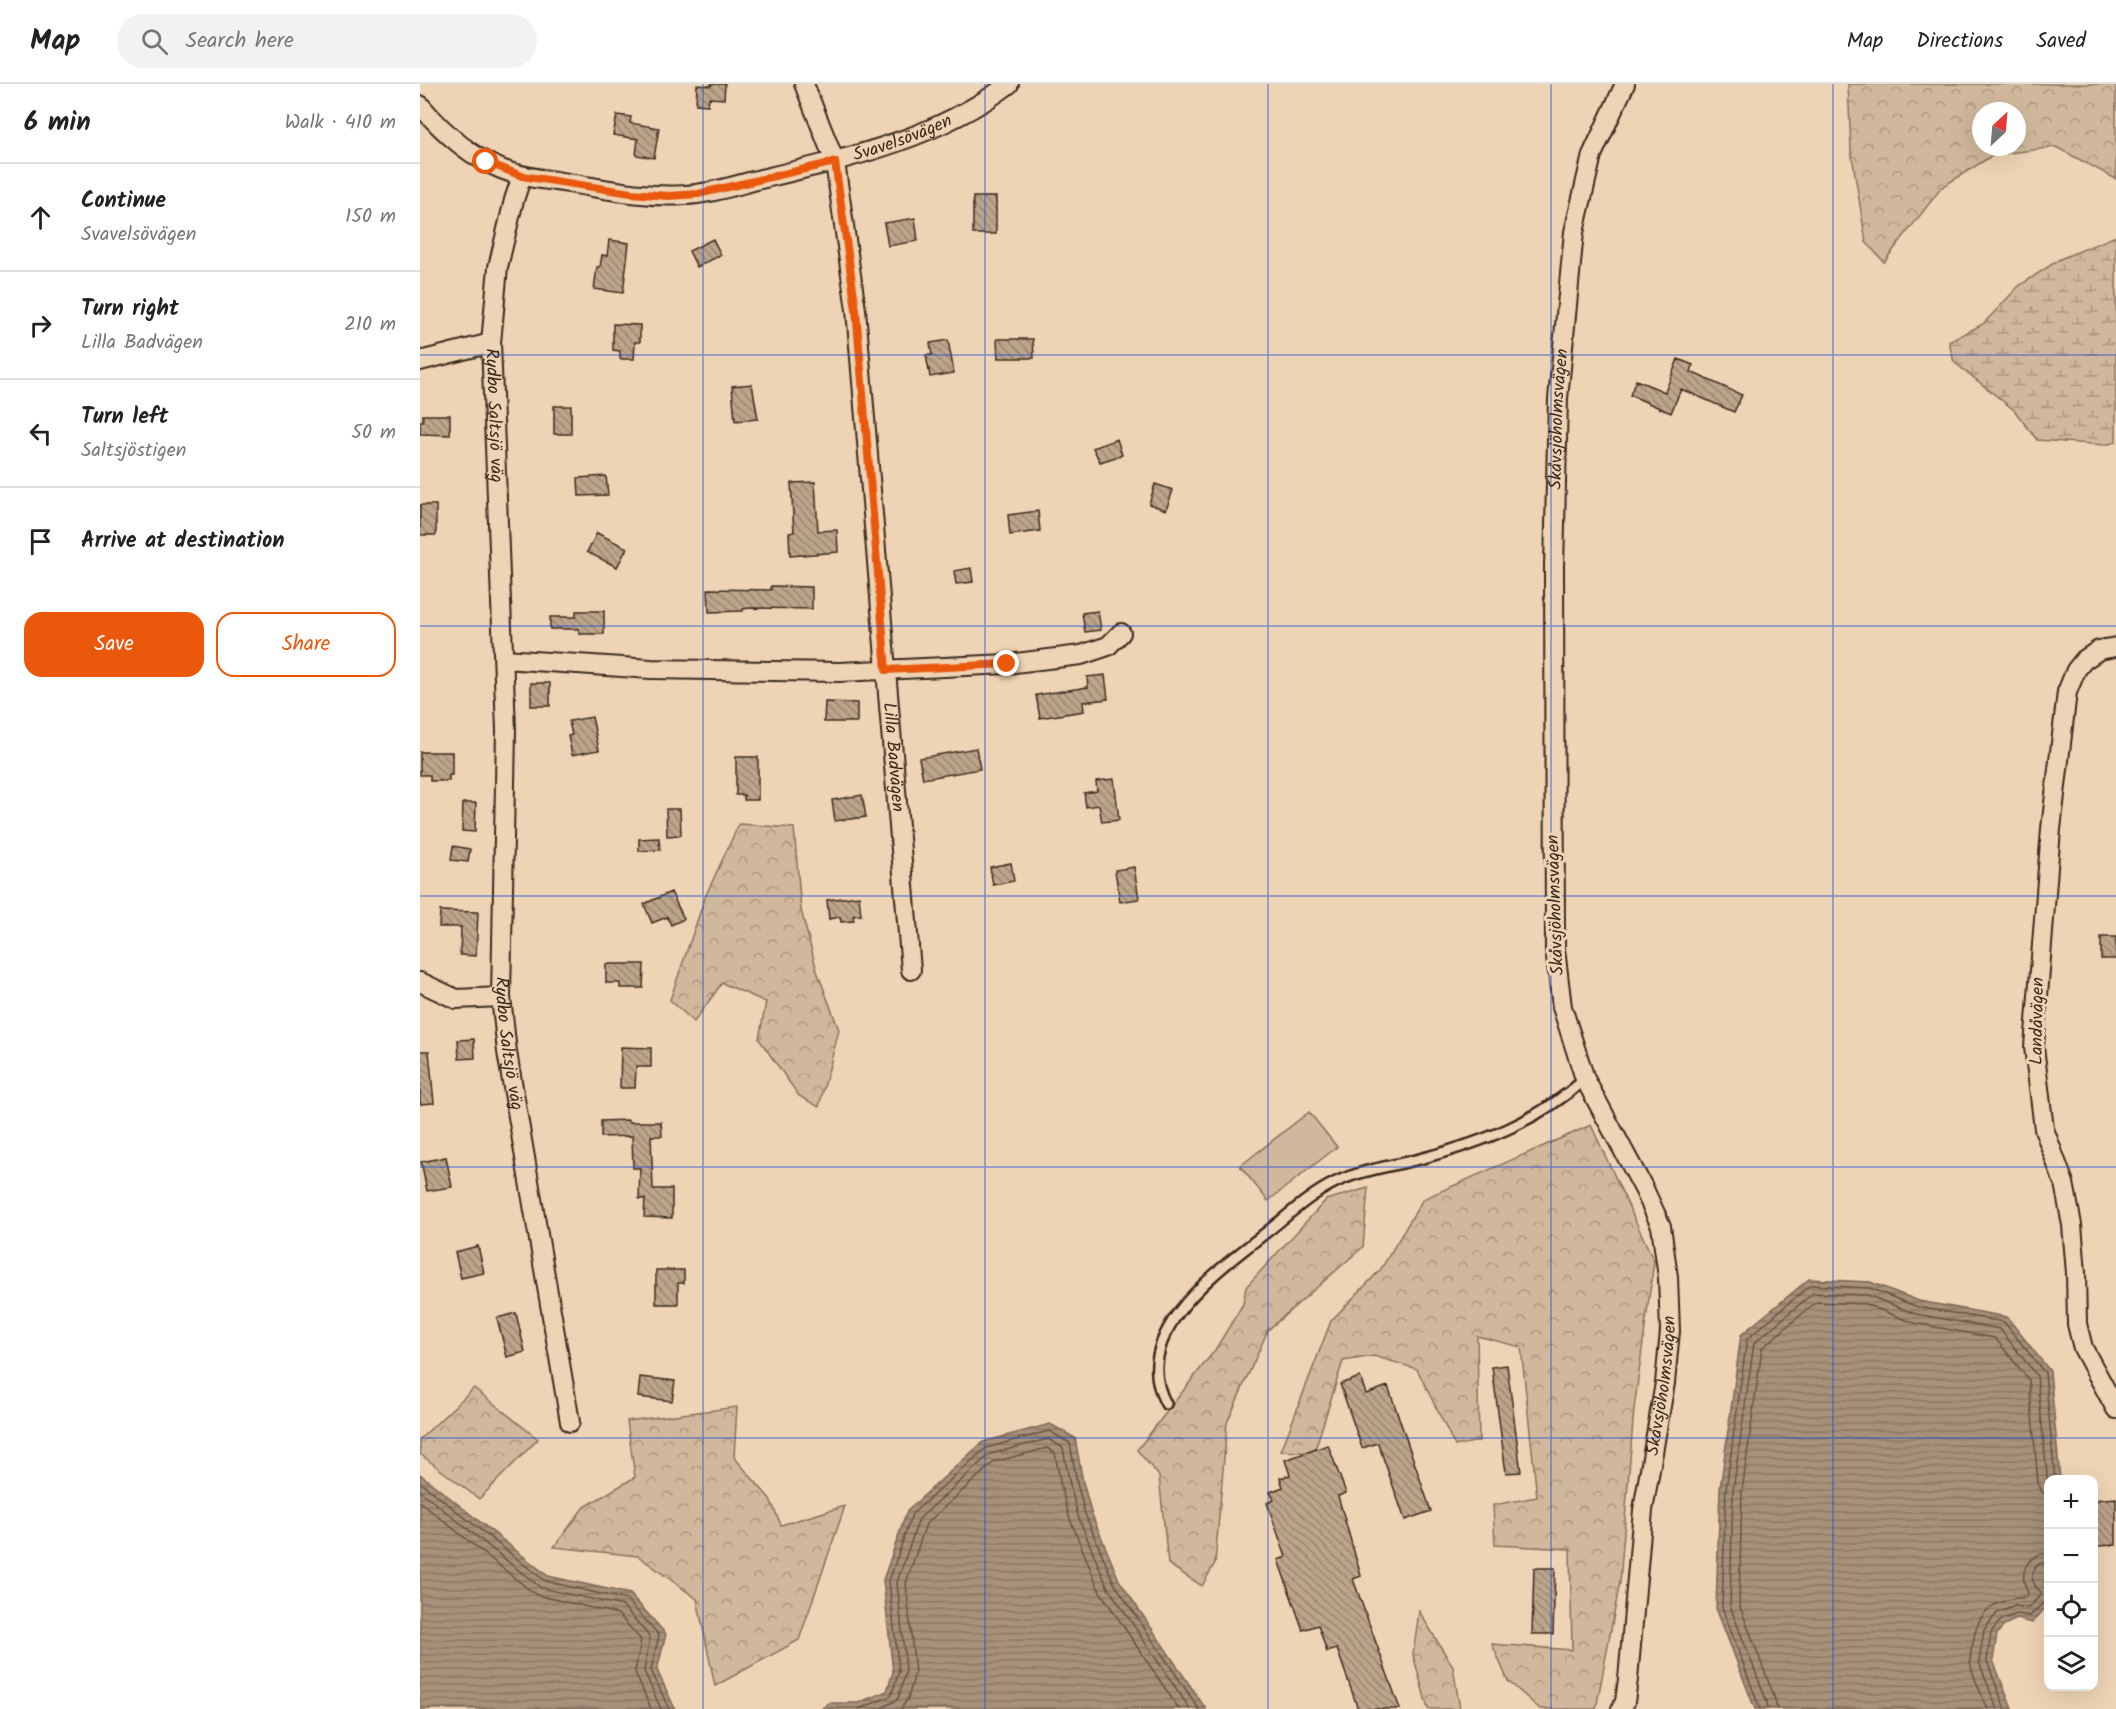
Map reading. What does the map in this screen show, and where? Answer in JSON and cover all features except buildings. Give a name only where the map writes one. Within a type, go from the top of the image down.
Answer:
[{"type":"street","name":"Lilla Badvägen","points":[[804,84],[835,162],[856,310],[911,970]]},
{"type":"street","name":"Svavelsövägen","points":[[420,105],[442,129],[474,154],[502,169],[522,176],[631,193],[687,195],[835,162],[917,135],[951,120],[1009,84]]},
{"type":"street","name":"Skåvsjöholmsvägen","points":[[1621,1709],[1625,1702],[1628,1679],[1643,1510],[1665,1383],[1670,1331],[1668,1277],[1661,1226],[1644,1189],[1585,1079],[1562,1007],[1555,949],[1554,567],[1558,399],[1574,232],[1592,155],[1625,84]]},
{"type":"street","name":"Rydbo Saltsjö väg","points":[[522,176],[498,267],[491,343],[504,659],[506,775],[501,997],[507,1052],[570,1422]]},
{"type":"street","points":[[420,361],[491,343]]},
{"type":"street","points":[[504,659],[651,669],[840,672],[1007,664],[1081,655],[1108,646],[1121,633]]},
{"type":"street","name":"Landåvägen","points":[[2116,647],[2099,650],[2084,660],[2071,680],[2067,692],[2051,829],[2036,996],[2034,1047],[2044,1129],[2064,1183],[2072,1225],[2077,1324],[2084,1348],[2116,1409]]},
{"type":"street","points":[[420,982],[456,999],[501,997]]},
{"type":"lane","points":[[1166,1404],[1158,1384],[1158,1353],[1178,1312],[1205,1283],[1299,1206],[1322,1190],[1359,1173],[1424,1158],[1477,1142],[1522,1124],[1562,1099],[1585,1079]]},
{"type":"green space","points":[[1848,84],[2116,84],[2116,179],[2056,147],[2026,151],[2026,102],[1972,102],[1972,156],[1991,156],[1942,187],[1884,262],[1866,242],[1851,150]]},
{"type":"green space","points":[[2116,236],[2116,442],[2105,445],[2037,440],[2014,410],[1954,362],[1949,342],[1983,324],[2019,286],[2060,259]]},
{"type":"green space","points":[[739,824],[794,828],[801,910],[817,971],[839,1030],[819,1107],[799,1096],[759,1039],[766,1002],[722,983],[694,1022],[670,1000],[706,895]]},
{"type":"green space","points":[[1309,1112],[1337,1147],[1268,1201],[1240,1166]]},
{"type":"green space","points":[[1591,1125],[1654,1261],[1634,1409],[1620,1582],[1596,1709],[1540,1709],[1508,1681],[1492,1644],[1572,1650],[1570,1549],[1495,1545],[1493,1505],[1537,1497],[1521,1347],[1477,1336],[1479,1441],[1455,1446],[1417,1369],[1374,1356],[1343,1361],[1314,1453],[1281,1451],[1331,1321],[1381,1269],[1423,1199]]},
{"type":"green space","points":[[1368,1188],[1363,1247],[1268,1330],[1227,1423],[1215,1563],[1202,1586],[1168,1564],[1159,1476],[1137,1450],[1215,1350],[1243,1304],[1246,1287],[1326,1200]]},
{"type":"green space","points":[[474,1388],[538,1439],[479,1499],[420,1454],[420,1439]]},
{"type":"green space","points":[[737,1407],[734,1457],[770,1499],[781,1525],[845,1506],[799,1640],[715,1686],[697,1599],[638,1556],[554,1547],[583,1508],[635,1477],[627,1421]]},
{"type":"green space","points":[[1419,1611],[1453,1667],[1460,1709],[1428,1709],[1413,1655]]},
{"type":"water","points":[[1809,1279],[1870,1282],[1919,1301],[2007,1317],[2050,1371],[2060,1475],[2044,1475],[2044,1610],[2032,1623],[2017,1619],[2004,1625],[1997,1634],[1993,1660],[2012,1709],[1755,1709],[1716,1608],[1720,1489],[1741,1335]]},
{"type":"water","points":[[1050,1424],[1075,1438],[1091,1512],[1119,1580],[1206,1709],[821,1709],[829,1703],[858,1703],[887,1691],[893,1672],[883,1580],[907,1511],[983,1442]]},
{"type":"water","points":[[420,1474],[548,1576],[630,1594],[666,1634],[657,1670],[675,1709],[420,1709]]},
{"type":"route","points":[[486,162],[522,176],[631,193],[669,196],[698,194],[835,162],[856,310],[886,670],[1007,664]]}]
